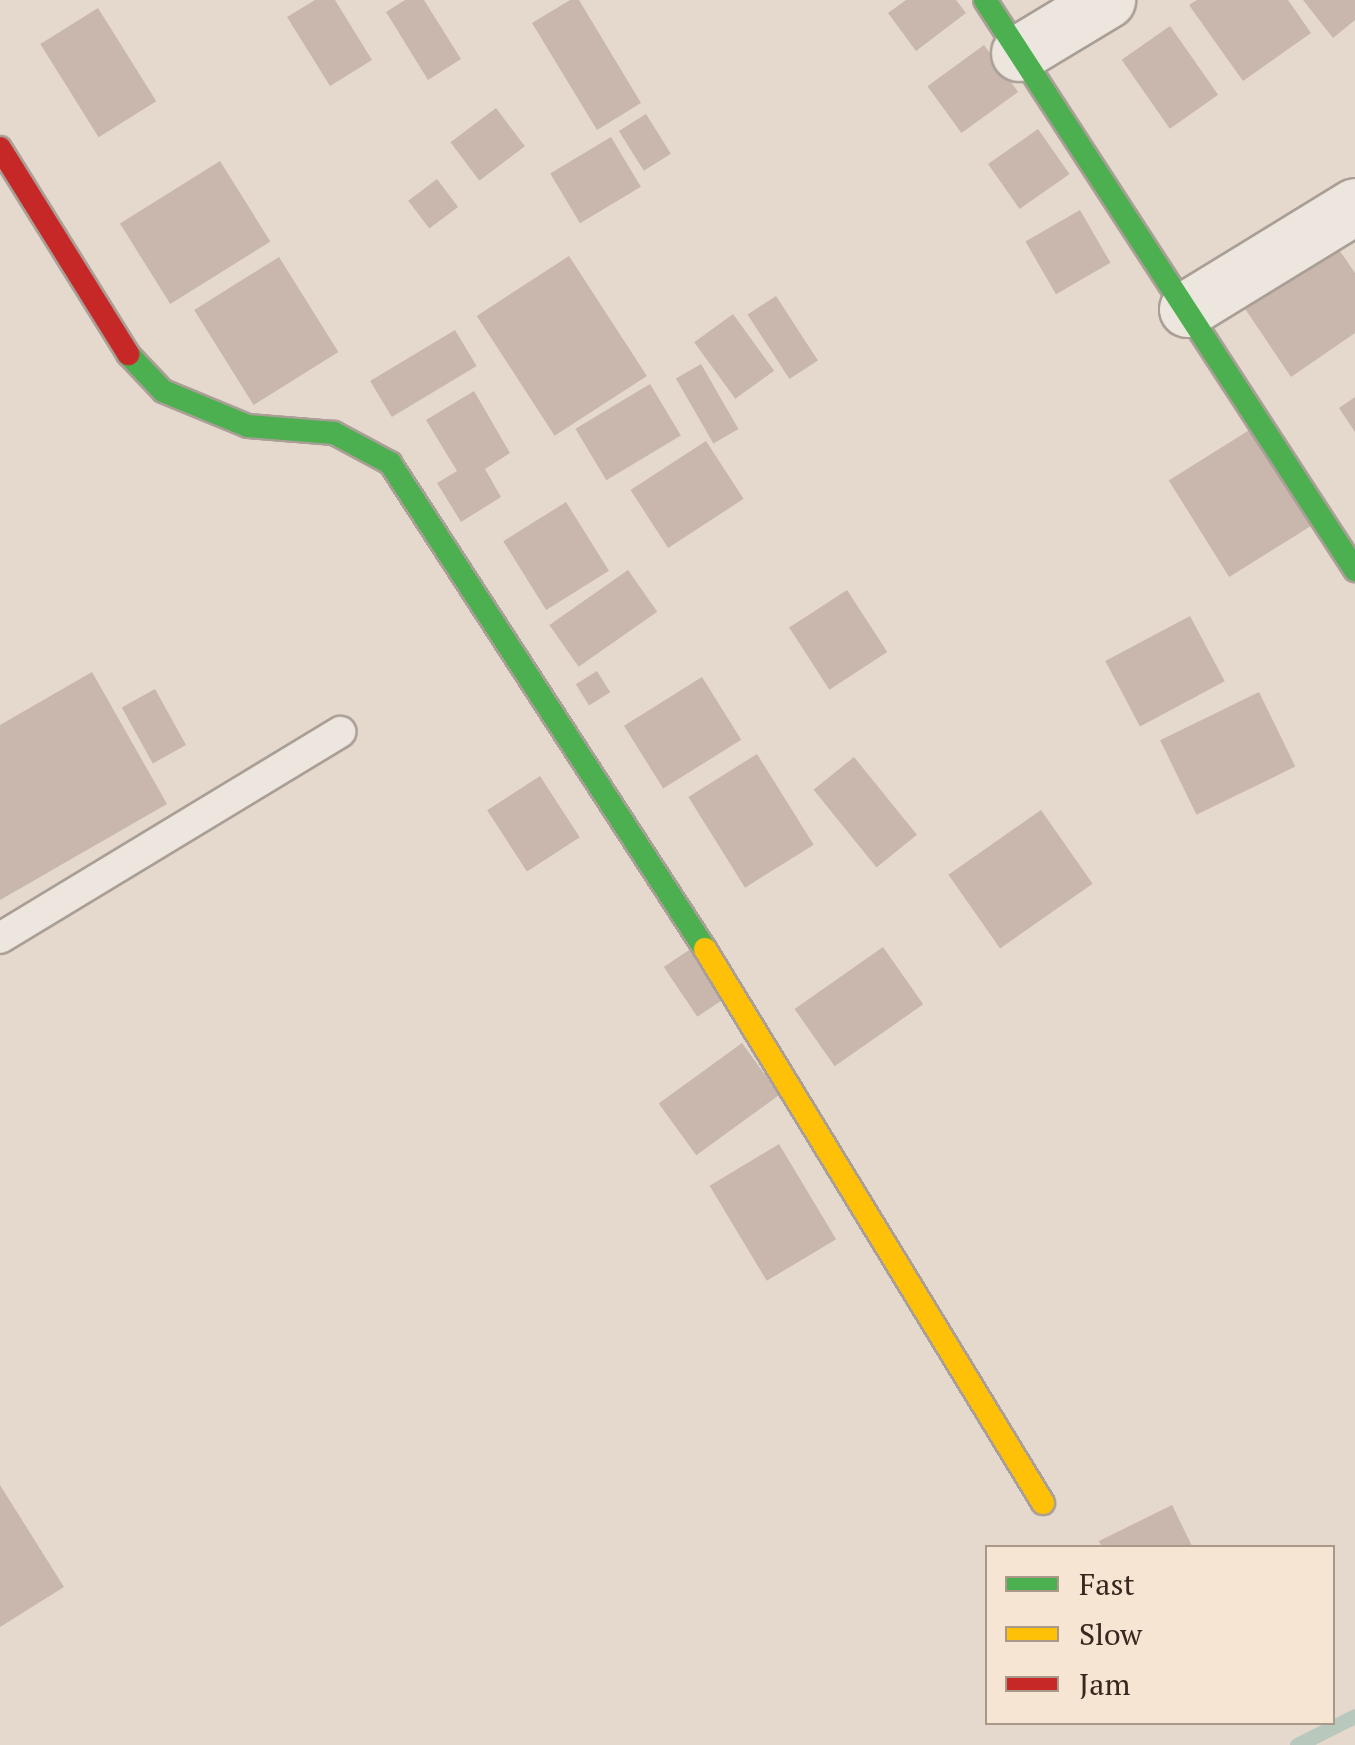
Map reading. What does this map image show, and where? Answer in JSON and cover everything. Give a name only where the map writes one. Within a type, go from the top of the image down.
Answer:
[{"type":"street","points":[[986,0],[1355,570]]},
{"type":"street","points":[[1019,53],[1107,0]]},
{"type":"street","points":[[0,148],[130,358],[162,392],[248,426],[334,433],[390,463],[610,792],[1043,1503]]},
{"type":"street","points":[[1187,309],[1355,206]]},
{"type":"lane","points":[[0,938],[340,732]]},
{"type":"building","points":[[315,0],[335,0],[372,60],[330,86],[287,17]]},
{"type":"building","points":[[405,0],[424,0],[461,59],[428,80],[386,12]]},
{"type":"building","points":[[570,0],[579,0],[641,103],[597,130],[532,23]]},
{"type":"building","points":[[906,0],[956,0],[966,13],[916,51],[888,13]]},
{"type":"building","points":[[1197,0],[1288,0],[1311,33],[1243,81],[1189,5]]},
{"type":"building","points":[[1303,0],[1355,0],[1355,20],[1333,38]]},
{"type":"building","points":[[98,8],[156,101],[99,137],[40,44]]},
{"type":"building","points":[[1170,26],[1218,95],[1170,129],[1122,60]]},
{"type":"building","points":[[984,45],[1018,92],[961,133],[927,86]]},
{"type":"building","points":[[496,108],[525,146],[479,181],[450,142]]},
{"type":"building","points":[[646,114],[671,154],[644,171],[619,131]]},
{"type":"building","points":[[1038,129],[1070,174],[1020,209],[988,164]]},
{"type":"building","points":[[611,137],[641,187],[580,223],[550,174]]},
{"type":"building","points":[[220,161],[270,242],[170,304],[120,224]]},
{"type":"building","points":[[437,179],[458,207],[429,229],[408,201]]},
{"type":"building","points":[[1080,210],[1110,263],[1056,294],[1025,242]]},
{"type":"building","points":[[1329,235],[1355,273],[1355,333],[1291,377],[1237,297]]},
{"type":"building","points":[[569,256],[647,376],[555,436],[477,316]]},
{"type":"building","points":[[279,257],[338,352],[254,405],[194,310]]},
{"type":"building","points":[[776,296],[818,361],[789,379],[747,315]]},
{"type":"building","points":[[733,314],[774,371],[735,399],[694,342]]},
{"type":"building","points":[[455,330],[477,366],[392,417],[370,381]]},
{"type":"building","points":[[701,364],[738,429],[713,443],[676,379]]},
{"type":"building","points":[[650,384],[681,435],[606,480],[575,429]]},
{"type":"building","points":[[474,391],[510,453],[485,469],[501,497],[461,522],[437,483],[457,471],[426,420]]},
{"type":"building","points":[[1355,397],[1355,432],[1339,408]]},
{"type":"building","points":[[1251,429],[1311,526],[1229,577],[1169,480]]},
{"type":"building","points":[[706,441],[744,499],[668,548],[631,490]]},
{"type":"building","points":[[566,502],[609,571],[546,610],[503,541]]},
{"type":"building","points":[[628,570],[657,612],[579,667],[549,625]]},
{"type":"building","points":[[847,590],[887,652],[829,690],[789,628]]},
{"type":"building","points":[[1190,616],[1225,681],[1140,726],[1105,661]]},
{"type":"building","points":[[597,671],[610,692],[589,705],[576,684]]},
{"type":"building","points":[[92,672],[167,804],[0,900],[0,725]]},
{"type":"building","points":[[702,677],[741,740],[663,789],[624,726]]},
{"type":"building","points":[[155,689],[186,745],[153,763],[122,707]]},
{"type":"building","points":[[1259,692],[1295,767],[1197,815],[1160,740]]},
{"type":"building","points":[[757,754],[814,845],[745,888],[688,797]]},
{"type":"building","points":[[854,757],[917,835],[877,867],[814,790]]},
{"type":"building","points":[[540,776],[580,837],[527,872],[487,810]]},
{"type":"building","points":[[1041,810],[1093,884],[1000,949],[948,875]]},
{"type":"building","points":[[883,947],[923,1004],[835,1066],[795,1009]]},
{"type":"building","points":[[692,948],[726,998],[697,1017],[664,967]]},
{"type":"building","points":[[742,1043],[780,1095],[696,1155],[659,1104]]},
{"type":"building","points":[[779,1144],[836,1239],[767,1281],[710,1186]]},
{"type":"building","points":[[0,1485],[64,1587],[0,1627]]},
{"type":"building","points":[[1172,1505],[1192,1545],[1101,1545],[1099,1541]]},
{"type":"waterway","points":[[1297,1745],[1355,1716]]},
{"type":"traffic: fast","points":[[985,0],[1355,570]]},
{"type":"traffic: fast","points":[[128,354],[163,391],[248,426],[334,433],[390,463],[705,949]]},
{"type":"traffic: slow","points":[[705,949],[1043,1503]]},
{"type":"traffic: jam","points":[[0,148],[128,354]]}]
